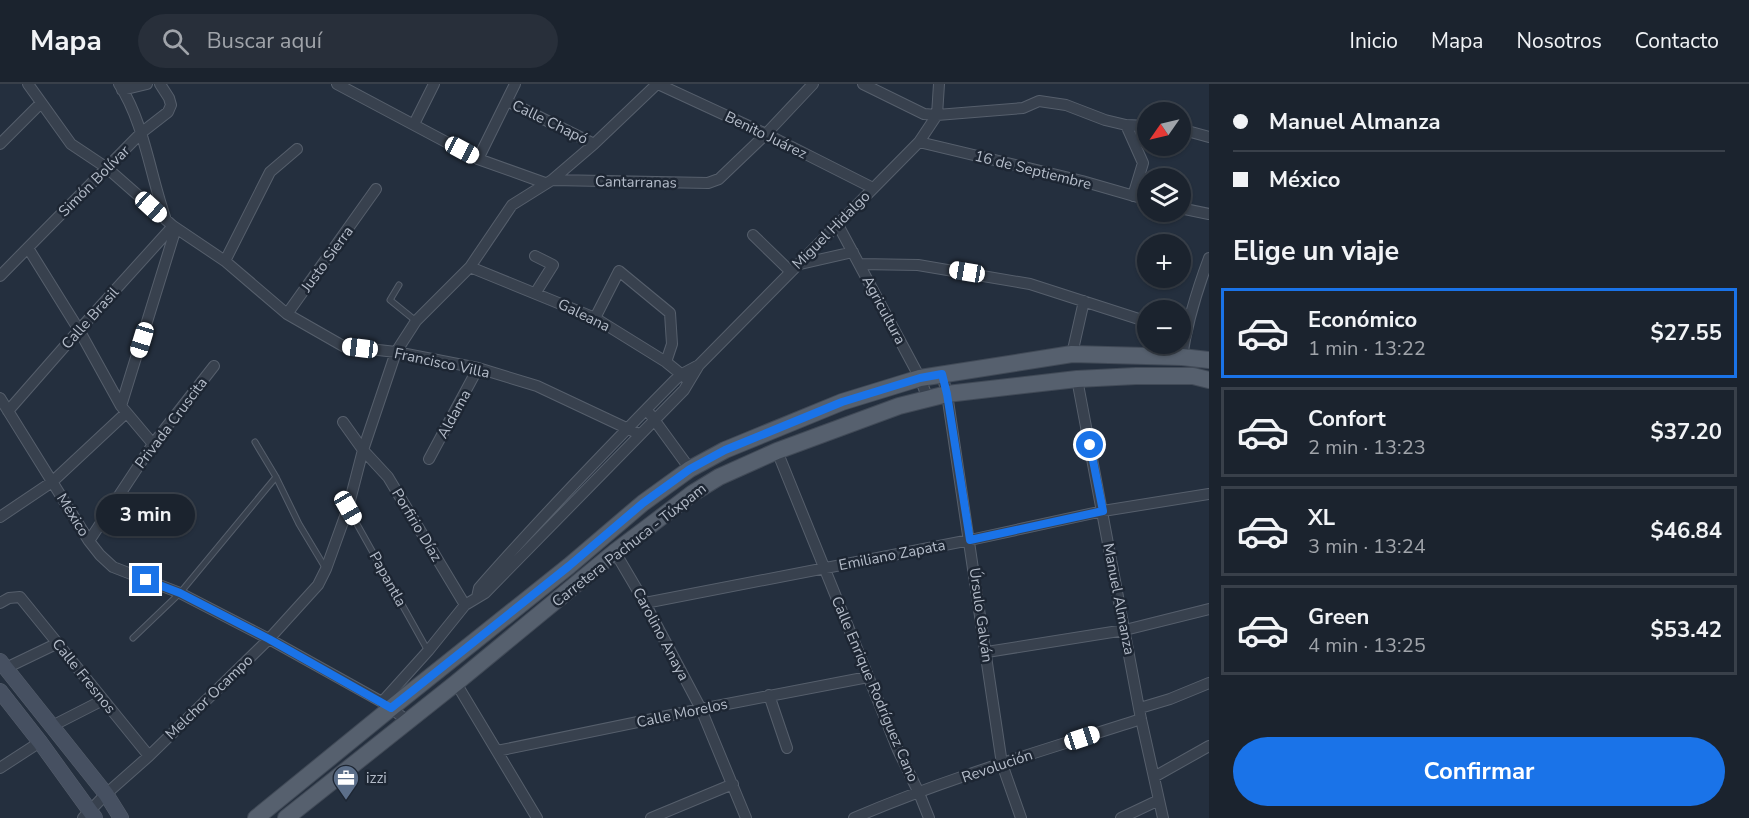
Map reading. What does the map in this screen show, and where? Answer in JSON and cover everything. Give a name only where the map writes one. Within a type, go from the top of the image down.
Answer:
[{"type":"main road","name":"Carretera Pachuca - Túxpam","points":[[256,818],[387,705],[569,566],[643,503],[690,469],[725,450],[842,402],[920,378],[1072,354],[1182,357],[1209,360]]},
{"type":"main road","name":"Carretera Pachuca - Túxpam","points":[[286,818],[304,812],[408,721],[615,552],[693,493],[719,477],[777,452],[899,406],[947,394],[1077,379],[1192,376],[1209,380]]},
{"type":"main road","points":[[3,665],[106,794],[121,818]]},
{"type":"main road","points":[[0,691],[40,742],[89,816]]},
{"type":"street","name":"Francisco Villa","points":[[28,84],[71,144],[107,168],[172,225],[225,261],[287,314],[343,346],[396,352],[478,368],[537,386],[639,434]]},
{"type":"street","points":[[0,517],[52,482],[124,409],[172,225],[157,196],[141,133],[120,87],[147,84]]},
{"type":"street","name":"Simón Bolívar","points":[[0,276],[141,133],[168,112],[171,105],[169,98],[160,84]]},
{"type":"street","name":"Cantarranas","points":[[337,84],[355,88],[478,159],[549,181],[708,183],[719,179],[766,134]]},
{"type":"street","points":[[414,124],[434,84]]},
{"type":"street","points":[[478,159],[515,84]]},
{"type":"street","name":"Benito Juárez","points":[[658,84],[766,134],[873,188]]},
{"type":"street","name":"Melchor Ocampo","points":[[89,816],[106,794],[149,756],[269,639],[318,585],[327,569],[348,508],[363,450],[396,352],[416,321],[470,267],[512,205],[549,181],[594,144],[658,84]]},
{"type":"street","points":[[766,134],[813,84]]},
{"type":"street","points":[[863,84],[924,114],[1023,108],[1039,102],[1066,105],[1106,120],[1137,126]]},
{"type":"street","name":"Miguel Hidalgo","points":[[538,531],[628,428],[646,410],[686,378],[919,142],[937,115],[939,84]]},
{"type":"street","name":"Calle Chapó","points":[[507,101],[594,144]]},
{"type":"street","points":[[0,144],[41,103]]},
{"type":"street","points":[[1126,125],[1143,163],[1133,196]]},
{"type":"street","points":[[1191,131],[1209,137]]},
{"type":"street","name":"16 de Septiembre","points":[[919,142],[1137,197]]},
{"type":"street","points":[[225,261],[270,172],[297,148]]},
{"type":"street","name":"Justo Sierra","points":[[287,314],[376,189]]},
{"type":"street","points":[[1191,210],[1209,214]]},
{"type":"street","name":"Agricultura","points":[[837,223],[920,378],[928,399]]},
{"type":"street","name":"Calle Brasil","points":[[8,411],[172,225]]},
{"type":"street","points":[[753,234],[793,268],[853,252]]},
{"type":"street","points":[[28,248],[79,330],[124,409],[153,444]]},
{"type":"street","points":[[534,256],[552,265],[536,292]]},
{"type":"street","points":[[1191,307],[1209,258]]},
{"type":"street","points":[[860,264],[918,264],[1030,284],[1137,318]]},
{"type":"street","name":"Galeana","points":[[470,267],[595,318],[666,362],[686,378]]},
{"type":"street","points":[[595,318],[619,271],[670,313],[672,344],[666,362]]},
{"type":"street","points":[[1072,354],[1084,301]]},
{"type":"street","name":"Privada Cruscita","points":[[89,541],[153,444],[214,366]]},
{"type":"street","name":"Aldama","points":[[429,459],[478,368]]},
{"type":"street","name":"Úrsulo Galván","points":[[942,374],[970,540],[1002,764],[1021,818]]},
{"type":"street","name":"Miguel Hidalgo","points":[[387,705],[465,605],[477,597],[479,588],[655,418],[686,378]]},
{"type":"street","name":"Manuel Almanza","points":[[1077,379],[1163,818]]},
{"type":"street","name":"México","points":[[0,398],[89,541],[112,567],[180,593],[269,639],[387,705],[408,721]]},
{"type":"street","points":[[646,410],[655,418],[690,469]]},
{"type":"street","name":"Porfirio Díaz","points":[[343,422],[363,450],[388,477],[465,605]]},
{"type":"street","name":"Calle Enrique Rodríguez Cano","points":[[777,452],[898,750],[929,818]]},
{"type":"street","name":"Emiliano Zapata","points":[[645,603],[970,540],[1103,511],[1209,494]]},
{"type":"street","name":"Carolino Anaya","points":[[615,552],[645,603],[701,709],[746,818]]},
{"type":"street","name":"Calle Fresnos","points":[[0,603],[9,598],[20,597],[149,756]]},
{"type":"street","points":[[987,652],[1125,630],[1209,609]]},
{"type":"street","points":[[3,665],[58,643]]},
{"type":"street","name":"Calle Morelos","points":[[497,751],[868,677]]},
{"type":"street","points":[[456,683],[536,818]]},
{"type":"street","name":"Revolución","points":[[854,818],[1141,713],[1209,683]]},
{"type":"street","points":[[770,695],[787,747]]},
{"type":"street","points":[[52,726],[103,700]]},
{"type":"street","points":[[0,768],[40,742]]},
{"type":"street","points":[[1154,777],[1209,746]]},
{"type":"street","points":[[651,818],[733,784]]},
{"type":"street","points":[[1121,818],[1159,800]]},
{"type":"lane","points":[[399,285],[390,300],[416,321]]},
{"type":"lane","points":[[255,442],[276,477],[299,524],[327,569]]},
{"type":"lane","points":[[133,638],[180,593],[276,477]]},
{"type":"lane","name":"Papantla","points":[[348,508],[428,651]]},
{"type":"place","name":"izzi","points":[[346,801]]},
{"type":"route","points":[[146,580],[180,593],[269,639],[391,708],[569,566],[643,503],[690,469],[725,450],[842,402],[920,378],[942,374],[970,540],[1103,511],[1090,445]]}]
